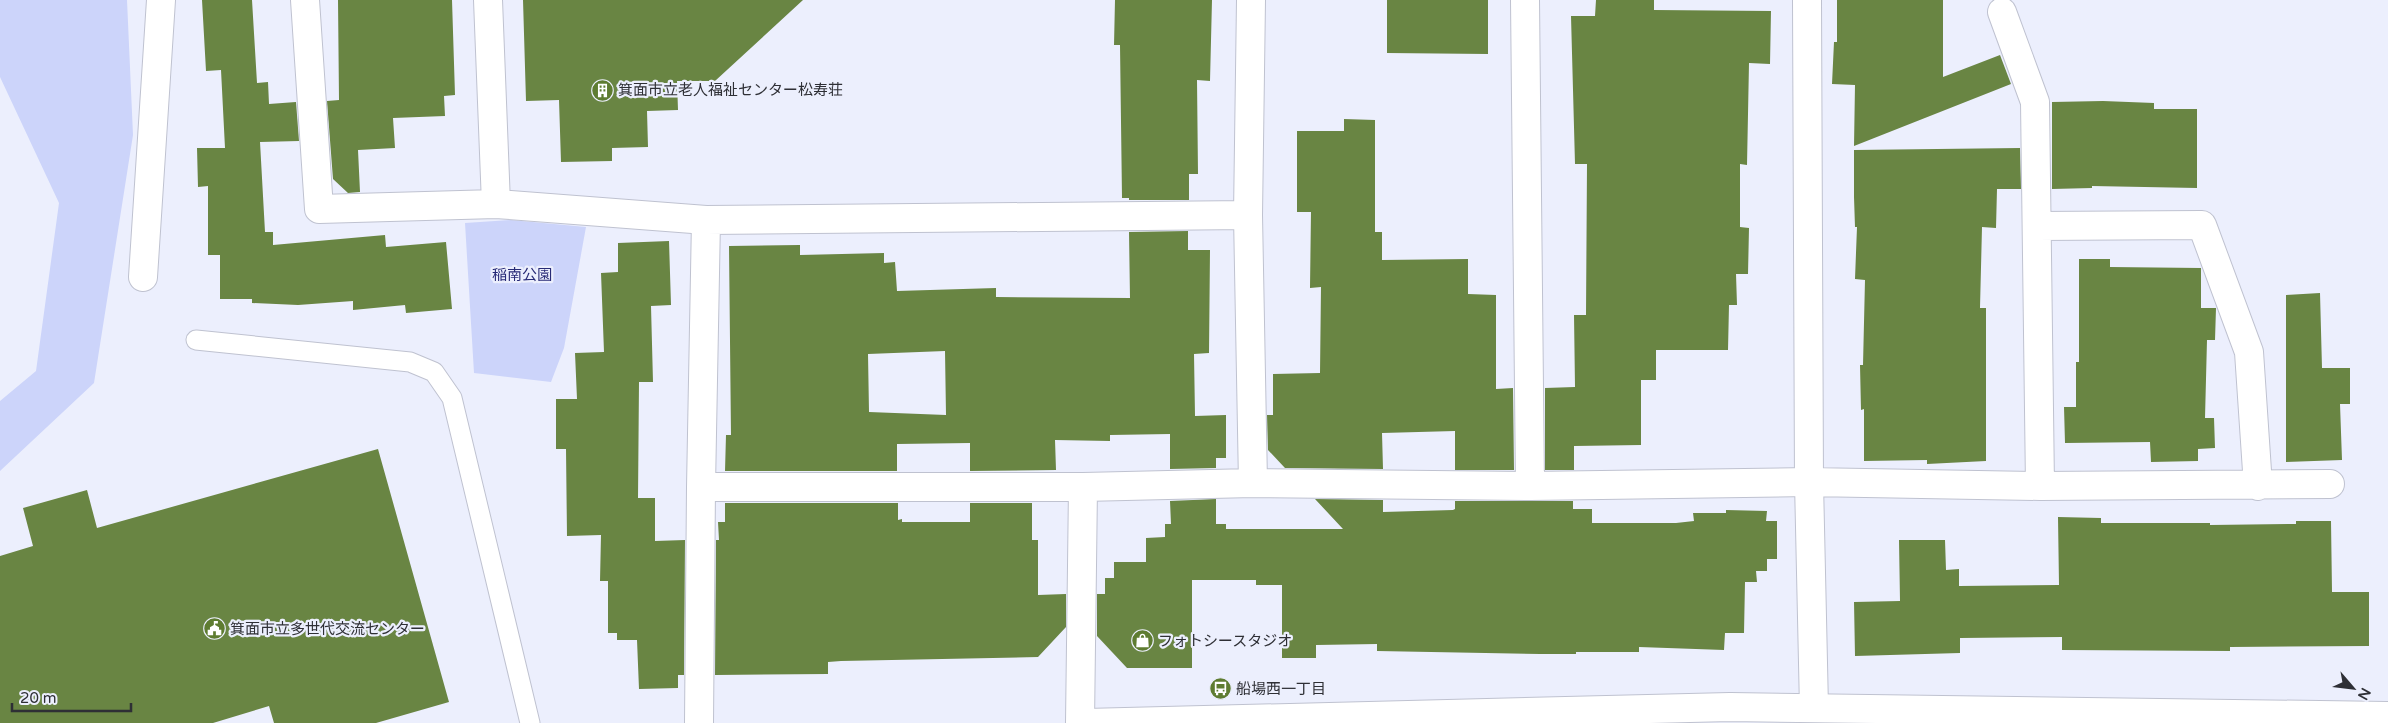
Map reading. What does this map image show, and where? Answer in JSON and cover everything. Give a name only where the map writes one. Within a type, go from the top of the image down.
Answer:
[{"type":"street","points":[[143,277],[161,0]]},
{"type":"street","points":[[305,0],[318,209],[496,204],[706,220],[1248,215]]},
{"type":"street","points":[[488,0],[496,204]]},
{"type":"street","points":[[1250,0],[1248,215],[1253,483]]},
{"type":"street","points":[[1524,0],[1530,486]]},
{"type":"street","points":[[1807,0],[1809,482],[1814,716]]},
{"type":"street","points":[[2002,12],[2035,102],[2040,486]]},
{"type":"street","points":[[699,723],[700,487],[706,220]]},
{"type":"street","points":[[2036,226],[2202,226],[2249,352],[2258,486]]},
{"type":"street","points":[[700,487],[1083,487],[1253,483],[1530,486],[1809,482],[2040,486],[2258,486],[2330,484]]},
{"type":"street","points":[[1080,723],[1083,487]]},
{"type":"street","points":[[1086,723],[1730,707],[1814,716],[2388,716]]},
{"type":"lane","points":[[196,340],[410,362],[434,372],[452,398],[530,723]]},
{"type":"green space","points":[[0,0],[127,0],[133,135],[94,383],[0,471],[0,401],[36,371],[59,203],[0,77]]},
{"type":"green space","name":"稲南公園","points":[[511,220],[586,227],[564,348],[551,382],[474,373],[465,223]]},
{"type":"building","points":[[202,0],[252,0],[257,83],[268,82],[269,104],[296,102],[299,141],[260,142],[265,232],[273,232],[273,245],[385,235],[386,247],[446,242],[452,309],[406,313],[405,305],[353,310],[353,301],[298,305],[252,303],[252,299],[220,299],[220,255],[208,255],[208,186],[198,187],[197,148],[225,148],[221,70],[206,71]]},
{"type":"building","points":[[338,0],[452,0],[455,95],[444,96],[445,116],[393,118],[395,148],[358,150],[360,192],[348,193],[333,179],[327,101],[339,100]]},
{"type":"building","name":"箕面市立老人福祉センター松寿荘","points":[[523,0],[803,0],[715,81],[677,81],[678,110],[647,111],[648,147],[612,148],[612,161],[561,162],[559,100],[526,101]]},
{"type":"building","points":[[1115,0],[1212,0],[1210,81],[1197,80],[1198,174],[1189,174],[1189,200],[1129,200],[1129,198],[1122,198],[1120,45],[1114,45]]},
{"type":"building","points":[[1387,0],[1488,0],[1488,54],[1387,53]]},
{"type":"building","points":[[1596,0],[1654,0],[1654,10],[1771,11],[1770,64],[1749,63],[1747,165],[1740,164],[1740,227],[1749,228],[1748,274],[1736,274],[1737,305],[1729,305],[1728,350],[1656,350],[1656,380],[1641,380],[1641,445],[1574,446],[1574,470],[1545,470],[1545,388],[1575,387],[1574,315],[1586,315],[1587,164],[1575,164],[1571,16],[1595,16]]},
{"type":"building","points":[[1837,0],[1943,0],[1943,77],[2000,55],[2011,84],[1854,146],[1855,85],[1832,84],[1834,42],[1837,42]]},
{"type":"building","points":[[2052,102],[2154,103],[2154,109],[2197,109],[2197,188],[2092,186],[2092,188],[2052,189]]},
{"type":"building","points":[[1344,119],[1375,120],[1375,232],[1382,232],[1382,260],[1468,259],[1468,294],[1496,295],[1496,389],[1513,388],[1514,470],[1455,470],[1455,431],[1382,433],[1383,469],[1285,468],[1268,450],[1267,415],[1273,415],[1273,374],[1320,373],[1321,287],[1310,288],[1311,212],[1297,212],[1297,131],[1344,131]]},
{"type":"building","points":[[2020,148],[2021,189],[1997,189],[1996,228],[1982,227],[1980,308],[1986,308],[1986,461],[1927,464],[1927,460],[1864,461],[1864,409],[1861,410],[1860,365],[1863,365],[1865,280],[1855,279],[1857,227],[1855,227],[1854,150]]},
{"type":"building","points":[[1188,231],[1188,250],[1210,250],[1209,353],[1194,354],[1195,416],[1226,415],[1226,458],[1216,458],[1216,468],[1170,469],[1170,434],[1110,435],[1110,441],[1055,440],[1056,470],[970,471],[970,443],[897,444],[897,471],[725,471],[726,435],[731,435],[729,246],[800,245],[800,255],[884,253],[884,263],[895,262],[897,291],[996,288],[996,297],[1130,298],[1129,232]],"holes":[[[945,351],[946,415],[869,412],[868,354]]]},
{"type":"building","points":[[669,241],[671,305],[651,306],[653,382],[639,382],[638,498],[655,498],[655,541],[685,540],[684,675],[678,675],[678,688],[639,689],[637,640],[617,640],[617,633],[608,633],[608,581],[600,581],[601,535],[567,536],[566,449],[556,449],[556,399],[577,399],[575,353],[604,352],[601,273],[618,272],[618,243]]},
{"type":"building","points":[[2079,259],[2110,259],[2110,267],[2201,268],[2201,308],[2216,308],[2215,340],[2207,340],[2205,418],[2214,418],[2215,448],[2198,449],[2198,461],[2151,462],[2150,442],[2065,443],[2064,407],[2076,407],[2076,362],[2079,362]]},
{"type":"building","points":[[2320,293],[2322,368],[2350,368],[2350,404],[2340,404],[2342,460],[2286,462],[2286,295]]},
{"type":"building","name":"箕面市立多世代交流センター","points":[[378,449],[449,702],[376,723],[274,723],[269,706],[213,723],[0,723],[0,556],[33,546],[23,508],[87,490],[97,528]]},
{"type":"building","points":[[1216,499],[1216,524],[1226,524],[1226,529],[1343,529],[1315,499],[1383,500],[1383,512],[1453,510],[1455,509],[1455,501],[1573,501],[1573,509],[1592,509],[1592,523],[1676,523],[1694,521],[1693,513],[1726,513],[1726,510],[1767,511],[1766,521],[1777,521],[1777,559],[1767,559],[1767,571],[1756,571],[1757,582],[1745,582],[1744,633],[1725,633],[1724,650],[1639,647],[1639,652],[1540,654],[1377,651],[1377,644],[1316,645],[1316,658],[1282,658],[1282,585],[1256,585],[1256,580],[1192,580],[1192,668],[1127,668],[1097,636],[1097,594],[1105,594],[1105,578],[1114,578],[1114,562],[1146,562],[1146,538],[1165,537],[1165,524],[1171,524],[1170,501]]},
{"type":"building","points":[[725,503],[898,503],[898,520],[902,519],[902,522],[970,522],[970,503],[1032,503],[1032,540],[1038,540],[1038,595],[1066,594],[1066,627],[1038,657],[841,661],[828,662],[828,674],[715,675],[716,540],[719,540],[718,522],[725,522]]},
{"type":"building","points":[[2058,517],[2101,518],[2101,523],[2210,523],[2210,525],[2296,524],[2296,521],[2331,521],[2332,592],[2369,592],[2369,646],[2230,647],[2230,651],[2062,650],[2062,637],[1960,638],[1960,653],[1855,656],[1854,602],[1900,601],[1899,540],[1945,540],[1946,570],[1959,569],[1959,586],[2059,585]]},
{"type":"place","name":"箕面市立老人福祉センター松寿荘","points":[[602,90]]},
{"type":"place","name":"箕面市立多世代交流センター","points":[[214,629]]},
{"type":"place","name":"フォトシースタジオ","points":[[1142,641]]},
{"type":"place","name":"船場西一丁目","points":[[1220,689]]}]
